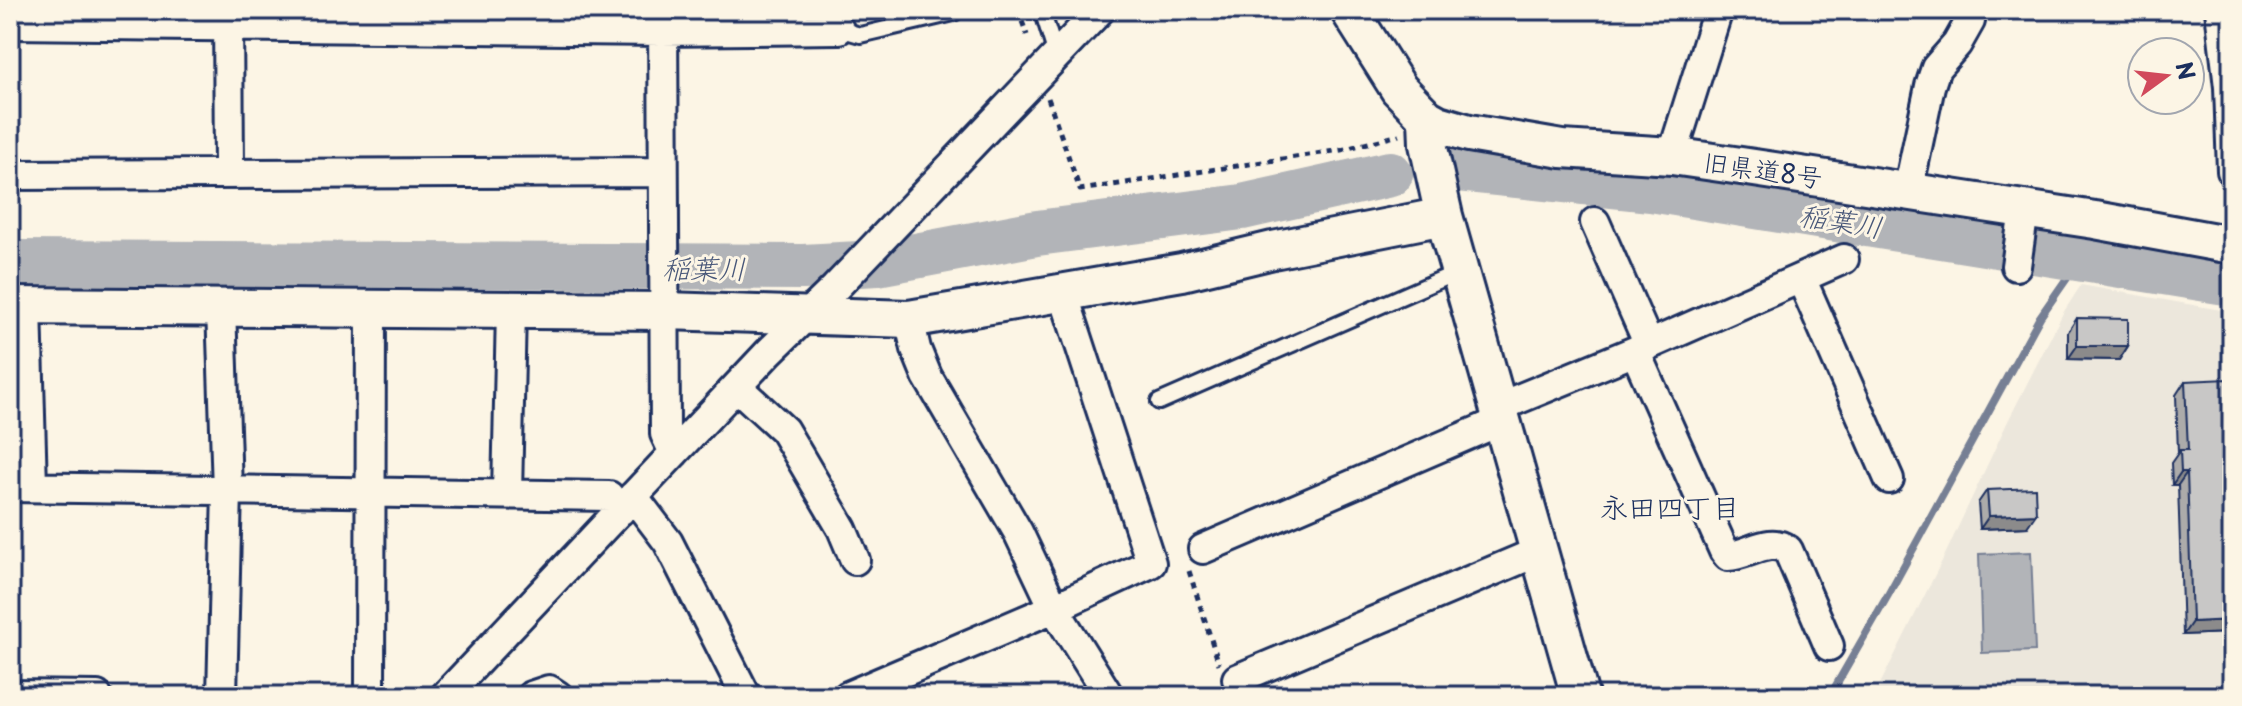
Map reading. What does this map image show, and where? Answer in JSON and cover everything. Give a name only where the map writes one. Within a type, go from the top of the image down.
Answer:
[{"type":"street","points":[[445,696],[1100,10]]},
{"type":"street","name":"旧県道8号","points":[[1349,10],[1399,89],[1413,127],[1438,124],[1469,133],[1562,149],[1672,156],[1908,191],[2023,216],[2231,241]]},
{"type":"street","points":[[1672,156],[1718,10]]},
{"type":"street","points":[[1908,191],[1936,68],[1957,44],[1970,21],[1972,10]]},
{"type":"street","points":[[2220,10],[2230,87],[2232,171]]},
{"type":"street","points":[[10,24],[227,18],[662,21],[839,29]]},
{"type":"street","points":[[227,18],[229,172]]},
{"type":"street","points":[[662,21],[665,434],[674,453]]},
{"type":"street","points":[[1413,127],[1428,144],[1444,216],[1540,551],[1572,693]]},
{"type":"street","points":[[10,175],[663,172]]},
{"type":"street","points":[[746,696],[668,542],[626,503],[609,496],[21,487],[18,306],[666,311],[909,319],[1182,272],[1273,250],[1444,216]]},
{"type":"street","points":[[2016,266],[2023,216]]},
{"type":"street","points":[[1595,222],[1724,551],[1728,556],[1734,556],[1769,544],[1780,544],[1788,550],[1829,646]]},
{"type":"street","points":[[1203,549],[1844,259]]},
{"type":"street","points":[[1801,278],[1889,479]]},
{"type":"street","points":[[848,696],[1151,563],[1063,293]]},
{"type":"street","points":[[221,307],[227,490],[222,696]]},
{"type":"street","points":[[370,696],[371,308]]},
{"type":"street","points":[[507,494],[511,310]]},
{"type":"street","points":[[909,319],[927,376],[1018,532],[1054,608],[1109,696]]},
{"type":"street","points":[[737,387],[784,430],[842,529],[855,560]]},
{"type":"street","points":[[1229,673],[1540,551]]},
{"type":"street","points":[[531,696],[549,690],[558,696]]},
{"type":"street","points":[[10,695],[97,696]]},
{"type":"lane","points":[[1042,10],[1048,65]]},
{"type":"lane","points":[[839,29],[860,35],[954,13]]},
{"type":"lane","points":[[1159,402],[1461,270]]},
{"type":"path","points":[[1018,10],[1048,65],[1080,190],[1341,150],[1413,127]]},
{"type":"path","points":[[1203,549],[1184,555],[1229,673]]},
{"type":"shaded area","points":[[2081,285],[2232,312],[2232,696],[1874,696],[2007,423],[2063,313]]},
{"type":"shaded area","points":[[2031,552],[2035,651],[1982,653],[1979,554]]},
{"type":"building","points":[[2077,318],[2128,319],[2128,346],[2077,346]]},
{"type":"building","points":[[2229,379],[2232,408],[2232,491],[2229,491],[2232,620],[2192,622],[2187,472],[2181,472],[2180,450],[2188,450],[2185,381]]},
{"type":"building","points":[[2035,488],[2036,514],[1989,516],[1987,490]]},
{"type":"waterway","name":"稲葉川","points":[[1448,168],[1651,189],[2232,283]]},
{"type":"waterway","name":"稲葉川","points":[[10,263],[803,267],[878,263],[1037,233],[1242,207],[1390,174]]},
{"type":"waterway","points":[[1830,696],[2040,317],[2081,258]]},
{"type":"district","name":"永田四丁目","points":[[1670,506]]}]
